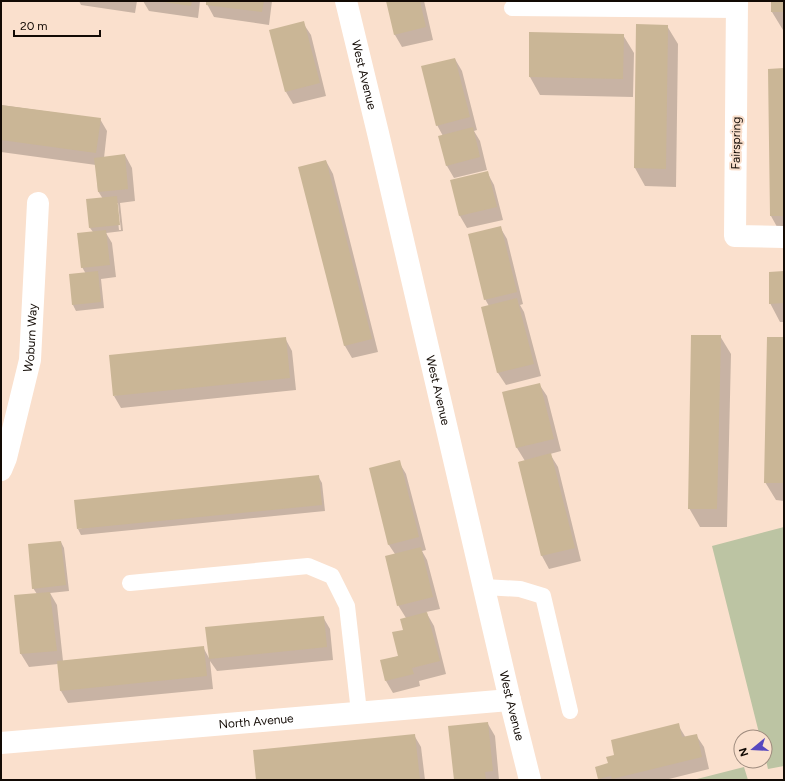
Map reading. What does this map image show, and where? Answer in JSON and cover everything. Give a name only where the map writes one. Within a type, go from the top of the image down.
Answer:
[{"type":"street","name":"West Avenue","points":[[346,1],[530,780]]},
{"type":"street","name":"Fairspring","points":[[737,5],[735,236],[784,237]]},
{"type":"street","name":"Woburn Way","points":[[1,470],[6,458],[30,360],[38,203]]},
{"type":"street","name":"North Avenue","points":[[1,743],[510,700]]},
{"type":"lane","points":[[512,8],[614,5],[737,5]]},
{"type":"lane","points":[[130,583],[308,566],[332,576],[348,606],[358,712]]},
{"type":"lane","points":[[484,587],[520,589],[543,596],[570,710]]},
{"type":"green space","points":[[784,527],[784,766],[773,768],[773,729],[758,729],[712,546]]},
{"type":"green space","points":[[736,769],[745,769],[748,780],[693,780]]},
{"type":"building","points":[[163,1],[192,1],[191,6]]},
{"type":"building","points":[[206,1],[264,1],[262,12],[206,5]]},
{"type":"building","points":[[386,1],[420,1],[426,27],[394,35]]},
{"type":"building","points":[[771,1],[784,1],[784,12],[771,12]]},
{"type":"building","points":[[304,21],[320,83],[285,92],[269,30]]},
{"type":"building","points":[[636,24],[668,25],[666,169],[634,168]]},
{"type":"building","points":[[529,32],[624,34],[623,79],[529,77]]},
{"type":"building","points":[[455,58],[470,117],[436,126],[421,66]]},
{"type":"building","points":[[784,68],[784,216],[770,216],[768,69]]},
{"type":"building","points":[[1,105],[101,118],[96,153],[1,140]]},
{"type":"building","points":[[473,127],[480,157],[446,166],[438,136]]},
{"type":"building","points":[[125,154],[128,189],[98,192],[94,158]]},
{"type":"building","points":[[326,160],[372,339],[344,346],[298,167]]},
{"type":"building","points":[[488,171],[497,207],[459,216],[450,180]]},
{"type":"building","points":[[117,196],[120,225],[89,228],[86,199]]},
{"type":"building","points":[[501,226],[517,292],[484,300],[468,234]]},
{"type":"building","points":[[106,230],[110,265],[81,268],[77,233]]},
{"type":"building","points":[[98,271],[101,302],[72,305],[69,274]]},
{"type":"building","points":[[784,271],[784,303],[769,304],[769,272]]},
{"type":"building","points":[[517,298],[534,364],[497,373],[481,307]]},
{"type":"building","points":[[691,335],[721,335],[717,509],[688,509]]},
{"type":"building","points":[[286,337],[290,378],[113,396],[109,355]]},
{"type":"building","points":[[767,337],[784,337],[784,483],[764,483]]},
{"type":"building","points":[[540,383],[554,439],[516,448],[502,392]]},
{"type":"building","points":[[551,453],[575,548],[541,556],[518,462]]},
{"type":"building","points":[[400,460],[419,537],[388,545],[369,468]]},
{"type":"building","points":[[319,475],[322,505],[77,529],[74,500]]},
{"type":"building","points":[[61,541],[66,585],[32,589],[28,544]]},
{"type":"building","points":[[421,547],[433,597],[397,606],[385,556]]},
{"type":"building","points":[[50,592],[57,651],[20,654],[14,595]]},
{"type":"building","points":[[427,612],[440,661],[412,668],[414,674],[385,681],[380,660],[398,656],[392,632],[403,630],[400,619]]},
{"type":"building","points":[[324,616],[327,647],[209,659],[205,627]]},
{"type":"building","points":[[204,646],[207,676],[60,691],[57,661]]},
{"type":"building","points":[[488,722],[493,771],[485,772],[486,780],[454,780],[448,726]]},
{"type":"building","points":[[679,723],[682,737],[697,734],[702,757],[612,779],[611,776],[598,779],[595,767],[608,763],[606,757],[614,755],[611,740]]},
{"type":"building","points":[[415,734],[420,780],[256,780],[253,750]]}]
